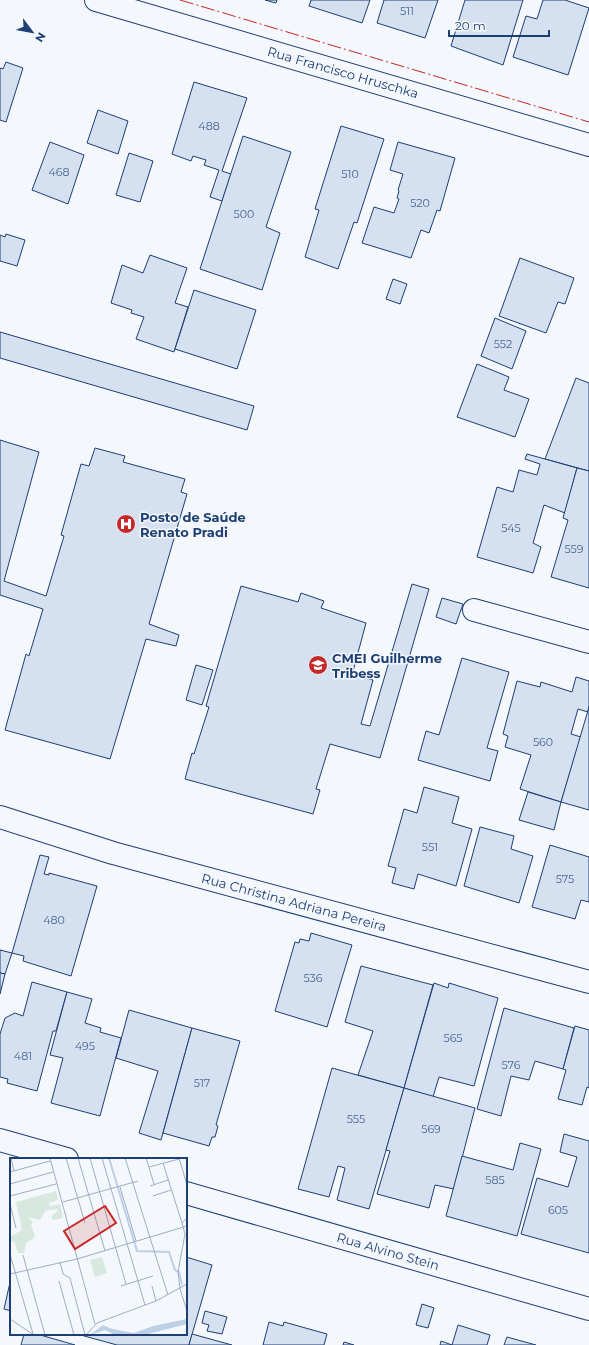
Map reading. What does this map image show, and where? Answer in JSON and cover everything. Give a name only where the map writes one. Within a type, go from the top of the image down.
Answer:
[{"type":"street","name":"Rua Francisco Hruschka","points":[[96,0],[589,145]]},
{"type":"street","points":[[474,610],[589,642]]},
{"type":"street","name":"Rua Christina Adriana Pereira","points":[[0,817],[113,853],[589,982]]},
{"type":"street","points":[[0,1140],[63,1158]]},
{"type":"street","name":"Rua Alvino Stein","points":[[187,1193],[589,1309]]},
{"type":"building","points":[[265,0],[277,0],[276,3]]},
{"type":"building","points":[[311,0],[370,0],[362,23],[309,6]]},
{"type":"building","points":[[384,0],[438,0],[425,38],[377,23]]},
{"type":"building","points":[[465,0],[523,0],[503,65],[451,46]]},
{"type":"building","points":[[543,0],[565,0],[589,8],[568,75],[513,57],[526,16],[537,19]]},
{"type":"building","points":[[6,62],[23,68],[6,122],[0,120],[0,68],[3,69]]},
{"type":"building","points":[[194,82],[247,98],[222,171],[231,174],[222,201],[210,197],[219,170],[204,165],[206,160],[193,156],[191,161],[172,154]]},
{"type":"building","points":[[98,110],[128,121],[118,154],[87,143]]},
{"type":"building","points":[[341,126],[384,139],[357,223],[354,222],[338,269],[305,257],[319,210],[315,209]]},
{"type":"building","points":[[243,136],[291,152],[266,227],[280,233],[262,290],[200,269]]},
{"type":"building","points":[[50,142],[84,155],[68,204],[32,190]]},
{"type":"building","points":[[398,142],[455,158],[440,211],[437,210],[429,233],[421,230],[411,258],[362,243],[374,207],[394,213],[399,199],[397,198],[398,190],[403,174],[390,170]]},
{"type":"building","points":[[129,153],[153,161],[140,202],[116,195]]},
{"type":"building","points":[[6,234],[25,240],[17,266],[0,261],[0,235],[5,237]]},
{"type":"building","points":[[150,255],[187,268],[175,303],[188,307],[174,352],[136,339],[144,317],[131,313],[132,310],[111,303],[122,265],[143,273]]},
{"type":"building","points":[[520,258],[574,278],[565,304],[558,302],[546,333],[499,316]]},
{"type":"building","points":[[393,279],[407,284],[400,304],[386,299]]},
{"type":"building","points":[[194,290],[256,310],[237,369],[175,349]]},
{"type":"building","points":[[495,318],[526,331],[512,369],[481,356]]},
{"type":"building","points":[[0,332],[254,406],[247,430],[0,358]]},
{"type":"building","points":[[477,364],[509,377],[504,390],[529,399],[515,437],[457,417]]},
{"type":"building","points":[[576,378],[589,383],[589,471],[545,459]]},
{"type":"building","points":[[0,440],[39,452],[4,581],[46,596],[64,536],[61,535],[81,464],[89,466],[95,448],[125,456],[123,462],[185,479],[181,492],[187,494],[149,624],[179,635],[176,646],[146,639],[110,759],[5,730],[26,654],[29,656],[43,609],[0,595]]},
{"type":"building","points":[[527,454],[577,468],[565,513],[544,505],[533,543],[541,547],[533,573],[477,557],[497,487],[513,492],[519,470],[537,475],[540,464],[525,459]]},
{"type":"building","points":[[577,468],[589,471],[589,588],[551,577],[568,520],[563,518]]},
{"type":"building","points":[[412,584],[429,589],[380,758],[330,744],[316,789],[320,790],[313,814],[185,779],[192,753],[194,754],[209,707],[206,706],[241,586],[298,602],[301,593],[324,601],[321,608],[366,623],[352,675],[373,680],[361,724],[370,726]]},
{"type":"building","points":[[442,598],[463,604],[456,624],[436,617]]},
{"type":"building","points":[[462,658],[509,672],[487,748],[498,751],[490,781],[418,760],[426,731],[439,735]]},
{"type":"building","points":[[196,665],[213,670],[202,705],[186,700]]},
{"type":"building","points":[[576,677],[589,681],[589,707],[588,712],[578,709],[571,734],[581,737],[561,802],[520,789],[531,755],[505,747],[508,736],[503,734],[517,681],[540,687],[541,682],[572,692]]},
{"type":"building","points":[[589,707],[589,810],[561,802]]},
{"type":"building","points":[[424,787],[459,797],[452,823],[472,829],[456,886],[418,874],[414,889],[392,883],[396,868],[388,866],[404,809],[417,813]]},
{"type":"building","points":[[528,792],[561,802],[554,830],[519,820]]},
{"type":"building","points":[[480,827],[514,836],[511,849],[533,856],[519,903],[464,886]]},
{"type":"building","points":[[550,845],[589,857],[589,902],[581,900],[575,919],[532,907]]},
{"type":"building","points":[[40,855],[49,857],[44,874],[49,875],[49,873],[97,886],[71,976],[23,961],[24,956],[12,953]]},
{"type":"building","points":[[311,933],[352,945],[327,1027],[275,1011],[295,942],[299,943],[300,939],[309,941]]},
{"type":"building","points":[[0,950],[12,953],[5,974],[0,973]]},
{"type":"building","points":[[361,966],[433,985],[404,1088],[358,1075],[373,1031],[345,1022]]},
{"type":"building","points":[[0,973],[5,974],[0,994]]},
{"type":"building","points":[[32,982],[67,992],[56,1031],[53,1031],[37,1091],[7,1083],[8,1079],[0,1077],[0,1034],[5,1018],[15,1013],[23,1016]]},
{"type":"building","points":[[434,983],[448,988],[449,983],[498,998],[474,1086],[439,1077],[433,1097],[404,1088]]},
{"type":"building","points":[[67,992],[92,999],[85,1023],[101,1028],[100,1032],[121,1038],[100,1116],[51,1103],[63,1058],[50,1055]]},
{"type":"building","points":[[504,1008],[574,1028],[563,1069],[535,1061],[529,1080],[511,1076],[501,1116],[477,1109]]},
{"type":"building","points":[[129,1010],[192,1028],[161,1140],[139,1133],[158,1071],[116,1058]]},
{"type":"building","points":[[575,1026],[589,1030],[589,1088],[587,1087],[582,1105],[558,1099],[566,1070],[563,1069]]},
{"type":"building","points":[[192,1028],[240,1041],[216,1125],[218,1126],[215,1137],[212,1137],[209,1146],[163,1133]]},
{"type":"building","points":[[332,1068],[404,1088],[369,1209],[337,1200],[345,1168],[338,1166],[329,1197],[298,1189]]},
{"type":"building","points":[[404,1088],[475,1108],[454,1189],[435,1185],[429,1208],[377,1194],[390,1151],[386,1150]]},
{"type":"building","points":[[564,1134],[589,1141],[589,1253],[521,1234],[537,1178],[568,1187],[577,1157],[560,1152]]},
{"type":"building","points":[[520,1143],[541,1149],[517,1236],[446,1216],[462,1156],[513,1170]]},
{"type":"building","points":[[187,1257],[212,1265],[189,1345],[117,1345],[81,1335],[187,1335]]},
{"type":"building","points":[[10,1282],[10,1311],[4,1309]]},
{"type":"building","points":[[422,1304],[434,1308],[428,1328],[416,1325]]},
{"type":"building","points":[[205,1311],[227,1317],[222,1334],[207,1331],[209,1325],[202,1323]]},
{"type":"building","points":[[269,1322],[283,1326],[284,1322],[327,1334],[324,1345],[263,1345]]},
{"type":"building","points":[[458,1325],[490,1335],[487,1345],[452,1345]]},
{"type":"building","points":[[192,1334],[232,1345],[189,1345]]},
{"type":"building","points":[[24,1335],[40,1335],[75,1345],[21,1345]]},
{"type":"building","points":[[507,1337],[536,1345],[504,1345]]},
{"type":"building","points":[[441,1341],[452,1345],[440,1345]]},
{"type":"building","points":[[344,1342],[354,1345],[343,1345]]},
{"type":"power","points":[[180,0],[589,122]]},
{"type":"place","name":"Posto de Saúde Renato Pradi","points":[[126,524]]},
{"type":"place","name":"CMEI Guilherme Tribess","points":[[318,665]]}]
